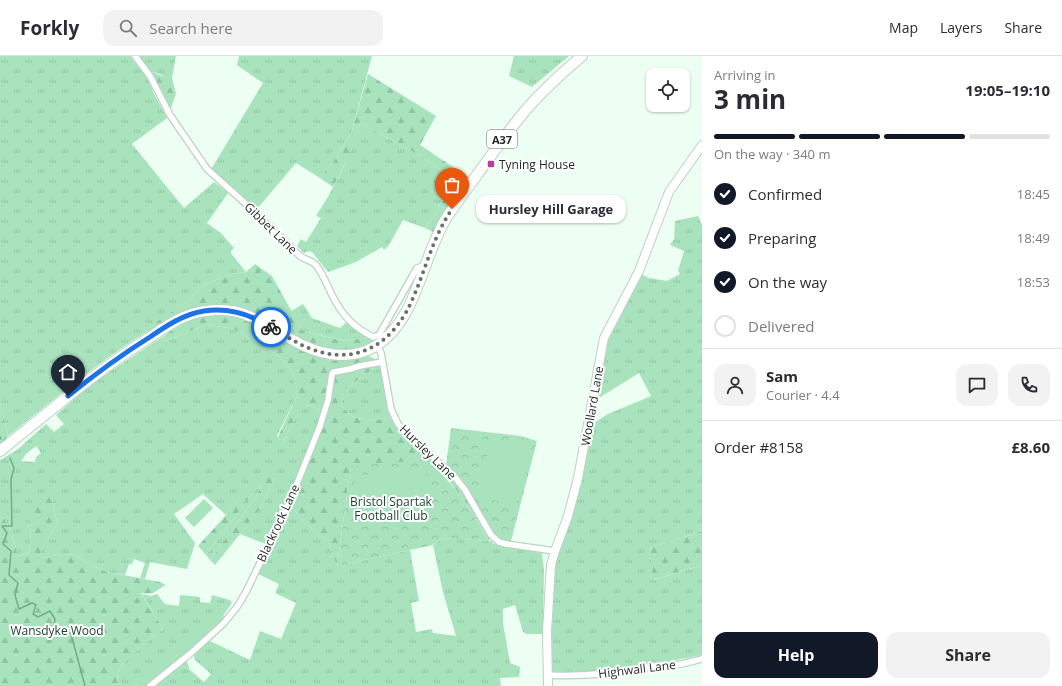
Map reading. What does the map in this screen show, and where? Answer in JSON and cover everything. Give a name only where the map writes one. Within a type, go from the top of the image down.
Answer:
[{"type":"highway","name":"A37","points":[[1,451],[101,370],[154,334],[192,314],[216,310],[244,314],[260,321],[302,345],[328,354],[354,354],[365,351],[377,345],[391,333],[404,316],[413,299],[437,234],[452,209],[510,129],[533,102],[582,56]]},
{"type":"street","name":"Gibbet Lane","points":[[135,56],[150,76],[170,115],[207,169],[255,212],[303,259],[309,260],[316,266],[344,316],[352,323],[373,337],[379,335],[417,268],[424,266]]},
{"type":"street","name":"Woollard Lane","points":[[548,686],[547,632],[551,565],[568,516],[578,478],[604,338],[639,271],[669,192],[702,146]]},
{"type":"street","name":"Hursley Lane","points":[[377,345],[380,349],[391,409],[398,424],[408,435],[454,476],[480,515],[491,535],[495,539],[506,544],[555,551]]},
{"type":"street","name":"Blackrock Lane","points":[[150,686],[191,653],[223,624],[237,607],[246,592],[292,496],[320,426],[328,400],[332,374],[334,372],[382,362]]},
{"type":"street","name":"Highwall Lane","points":[[548,676],[592,675],[656,666],[676,665],[702,659]]},
{"type":"green space","points":[[0,56],[130,56],[148,79],[167,118],[132,144],[184,208],[214,182],[228,193],[207,223],[221,233],[234,248],[230,252],[246,272],[231,274],[204,285],[187,302],[154,324],[155,327],[98,365],[8,436],[0,403]]},
{"type":"green space","points":[[138,56],[176,56],[172,78],[165,78],[160,74],[151,72]]},
{"type":"green space","points":[[239,56],[372,56],[351,134],[332,164],[320,178],[296,163],[256,210],[210,171],[263,83],[237,65]]},
{"type":"green space","points":[[514,56],[569,56],[532,87],[509,76]]},
{"type":"green space","points":[[151,72],[164,77],[172,78],[176,94],[171,108],[168,108]]},
{"type":"green space","points":[[368,74],[436,116],[420,145],[471,179],[448,208],[438,206],[451,192],[453,187],[450,176],[410,150],[360,123],[352,149],[333,187],[320,178],[332,164],[351,134]]},
{"type":"green space","points":[[360,123],[410,150],[450,176],[453,187],[451,192],[438,206],[448,208],[449,211],[439,210],[425,228],[403,220],[389,245],[384,250],[382,247],[356,262],[328,272],[312,252],[308,251],[304,253],[297,246],[301,239],[306,242],[321,218],[316,216],[341,171],[352,147]]},
{"type":"green space","points":[[439,210],[449,211],[433,232],[425,228]]},
{"type":"green space","points":[[698,216],[702,225],[702,531],[650,548],[654,580],[702,565],[702,655],[670,661],[643,663],[636,668],[592,673],[552,673],[549,671],[552,565],[589,426],[608,414],[651,396],[639,373],[594,401],[606,339],[639,273],[649,278],[667,281],[680,274],[678,271],[684,251],[670,245],[674,239],[675,221]]},
{"type":"green space","points":[[255,264],[272,276],[302,330],[344,340],[371,337],[375,342],[348,350],[328,349],[300,340],[256,314],[183,313],[155,327],[153,324],[187,302],[204,285],[231,274],[246,272]]},
{"type":"green space","points":[[303,304],[312,318],[340,328],[349,320],[373,337],[345,340],[302,330],[291,311]]},
{"type":"green space","points":[[212,314],[232,315],[259,324],[285,340],[354,359],[368,356],[382,362],[344,390],[341,406],[353,417],[371,421],[394,417],[398,424],[454,476],[491,535],[488,541],[468,506],[443,474],[351,466],[337,566],[329,543],[305,523],[288,504],[323,416],[313,405],[303,406],[281,446],[274,452],[273,448],[298,393],[292,370],[279,356],[254,340],[231,328],[206,325],[165,341],[162,337],[186,322],[198,317]]},
{"type":"green space","points":[[206,325],[231,328],[254,340],[279,356],[292,370],[298,393],[277,436],[281,446],[303,406],[313,405],[321,414],[293,486],[266,544],[240,534],[261,508],[274,479],[258,473],[226,515],[203,494],[174,514],[195,543],[187,569],[150,562],[145,579],[140,578],[145,563],[134,559],[132,564],[129,564],[125,575],[107,572],[90,565],[76,555],[62,554],[42,558],[40,552],[58,522],[54,512],[52,498],[28,518],[31,534],[29,553],[18,556],[11,531],[4,518],[0,520],[0,460],[17,450],[46,424],[54,432],[64,424],[56,415],[90,385],[162,337],[165,341]],"holes":[[[36,446],[41,453],[36,457],[35,462],[21,461],[26,454]]]},
{"type":"green space","points":[[382,362],[394,417],[371,421],[353,417],[341,406],[344,390]]},
{"type":"green space","points":[[0,403],[8,436],[1,450],[0,450]]},
{"type":"green space","name":"Bristol Spartak Football Club","points":[[451,428],[520,436],[537,441],[511,541],[502,541],[496,537],[466,490],[446,465]]},
{"type":"green space","points":[[492,438],[532,450],[516,506],[476,495]]},
{"type":"green space","name":"Bristol Spartak Football Club","points":[[427,460],[446,478],[462,498],[476,518],[488,541],[444,538],[433,545],[337,566],[351,466]]},
{"type":"green space","points":[[426,468],[432,518],[360,527],[354,476]]},
{"type":"green space","points":[[258,472],[274,479],[261,508],[215,565],[210,560],[256,497],[261,485],[259,485],[206,555],[198,546],[226,515]]},
{"type":"green space","points":[[259,485],[261,485],[256,497],[210,560],[206,555]]},
{"type":"green space","name":"Wansdyke Wood","points":[[45,493],[52,498],[54,512],[58,522],[40,552],[42,558],[62,554],[76,555],[90,565],[107,572],[160,582],[166,585],[153,593],[141,593],[163,629],[125,661],[118,673],[118,686],[0,686],[0,520],[4,518],[11,531],[18,556],[29,553],[31,534],[28,518],[33,500]]},
{"type":"green space","points":[[204,499],[213,508],[194,527],[185,518]]},
{"type":"green space","points":[[291,506],[305,523],[329,543],[337,566],[410,550],[419,601],[411,603],[416,632],[432,629],[433,633],[456,636],[443,592],[433,545],[444,538],[491,541],[494,544],[542,553],[544,569],[543,634],[526,634],[523,632],[515,605],[503,609],[503,623],[510,663],[520,667],[519,677],[500,678],[501,686],[157,686],[174,669],[182,666],[190,670],[204,682],[211,674],[194,659],[195,651],[208,640],[250,660],[260,631],[281,639],[296,603],[275,593],[279,584],[256,573]]},
{"type":"green space","points":[[702,531],[702,565],[653,580],[650,548]]},
{"type":"green space","points":[[142,594],[151,596],[157,594],[165,604],[179,606],[180,595],[200,597],[200,602],[210,603],[212,595],[230,600],[232,603],[223,616],[212,627],[142,681],[134,686],[118,686],[118,673],[125,661],[163,629]]},
{"type":"green space","points":[[223,616],[231,617],[186,659],[190,670],[182,666],[174,669],[157,686],[134,686],[177,651],[211,627]]},
{"type":"waterway","points":[[10,458],[14,468],[11,479],[12,526],[2,526],[7,533],[3,544],[11,551],[9,575],[18,583],[15,595],[19,609],[32,603],[36,605],[33,614],[38,617],[50,611],[55,619],[53,634],[57,637],[65,629],[71,634],[85,686]]},
{"type":"way so far","points":[[271,327],[298,344],[328,354],[349,355],[365,351],[377,345],[391,333],[404,316],[413,299],[437,234],[452,209]]},
{"type":"place","name":"Tyning House","points":[[491,164]]},
{"type":"place","name":"Hursley Hill Garage","points":[[452,209]]},
{"type":"route","points":[[68,396],[101,370],[154,334],[192,314],[216,310],[237,312],[249,315],[271,327]]}]
